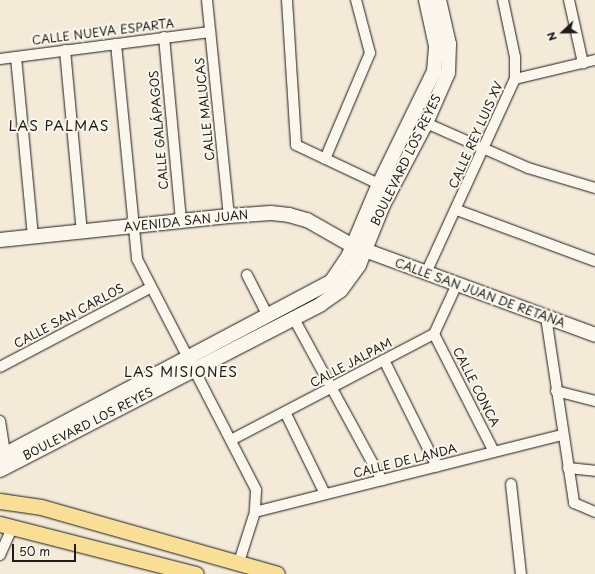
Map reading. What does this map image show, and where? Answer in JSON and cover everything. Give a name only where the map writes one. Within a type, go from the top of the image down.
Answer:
[{"type":"main road","name":"BOULEVARD LOS REYES","points":[[190,364],[268,316],[331,282],[348,256],[351,245],[378,184],[437,60],[426,0]]},
{"type":"main road","name":"BOULEVARD LOS REYES","points":[[0,470],[65,430],[190,364],[293,317],[341,290],[359,265],[383,205],[426,122],[448,73],[450,60],[439,0]]},
{"type":"main road","name":"AVENIDA SAN JUAN","points":[[0,240],[271,213],[301,218],[351,245],[364,250]]},
{"type":"main road","name":"CALLE SAN JUAN DE RETANA","points":[[364,250],[595,335]]},
{"type":"main road","name":"BOULEVARD LOS REYES","points":[[2,456],[65,430]]},
{"type":"main road","points":[[0,501],[41,507],[239,562],[269,573]]},
{"type":"main road","points":[[6,526],[170,571],[196,574]]},
{"type":"street","name":"CALLE MALUCAS","points":[[207,0],[229,216]]},
{"type":"street","points":[[287,0],[296,144],[378,184]]},
{"type":"street","points":[[325,159],[370,53],[356,0]]},
{"type":"street","name":"CALLE REY LUIS XV","points":[[426,273],[457,210],[515,79],[515,56],[503,0]]},
{"type":"street","points":[[569,0],[583,63]]},
{"type":"street","name":"CALLE NUEVA ESPARTA","points":[[0,59],[210,32]]},
{"type":"street","name":"CALLE GALÁPAGOS","points":[[164,38],[181,221]]},
{"type":"street","points":[[116,44],[132,228],[137,259],[150,288],[254,484],[255,512],[239,562]]},
{"type":"street","points":[[65,50],[82,233]]},
{"type":"street","points":[[16,57],[33,237]]},
{"type":"street","points":[[515,79],[595,60]]},
{"type":"street","points":[[426,122],[528,168],[595,188]]},
{"type":"street","points":[[457,210],[595,261]]},
{"type":"street","points":[[247,275],[268,316]]},
{"type":"street","points":[[434,334],[457,284]]},
{"type":"street","name":"CALLE SAN CARLOS","points":[[0,367],[150,288]]},
{"type":"street","points":[[293,317],[333,387],[382,480]]},
{"type":"street","points":[[546,317],[562,435],[574,503],[595,512]]},
{"type":"street","name":"CALLE JALPAM","points":[[232,440],[434,334]]},
{"type":"street","name":"CALLE CONCA","points":[[434,334],[494,452]]},
{"type":"street","points":[[384,360],[437,467]]},
{"type":"street","points":[[556,391],[595,401]]},
{"type":"street","points":[[285,412],[325,494]]},
{"type":"street","points":[[0,421],[2,456]]},
{"type":"street","name":"CALLE DE LANDA","points":[[255,512],[562,435]]},
{"type":"street","points":[[568,468],[595,471]]},
{"type":"street","points":[[511,484],[521,574]]},
{"type":"street","points":[[0,555],[6,526]]},
{"type":"district","name":"LAS PALMAS","points":[[59,126]]},
{"type":"district","name":"LAS MISIONES","points":[[181,372]]}]
